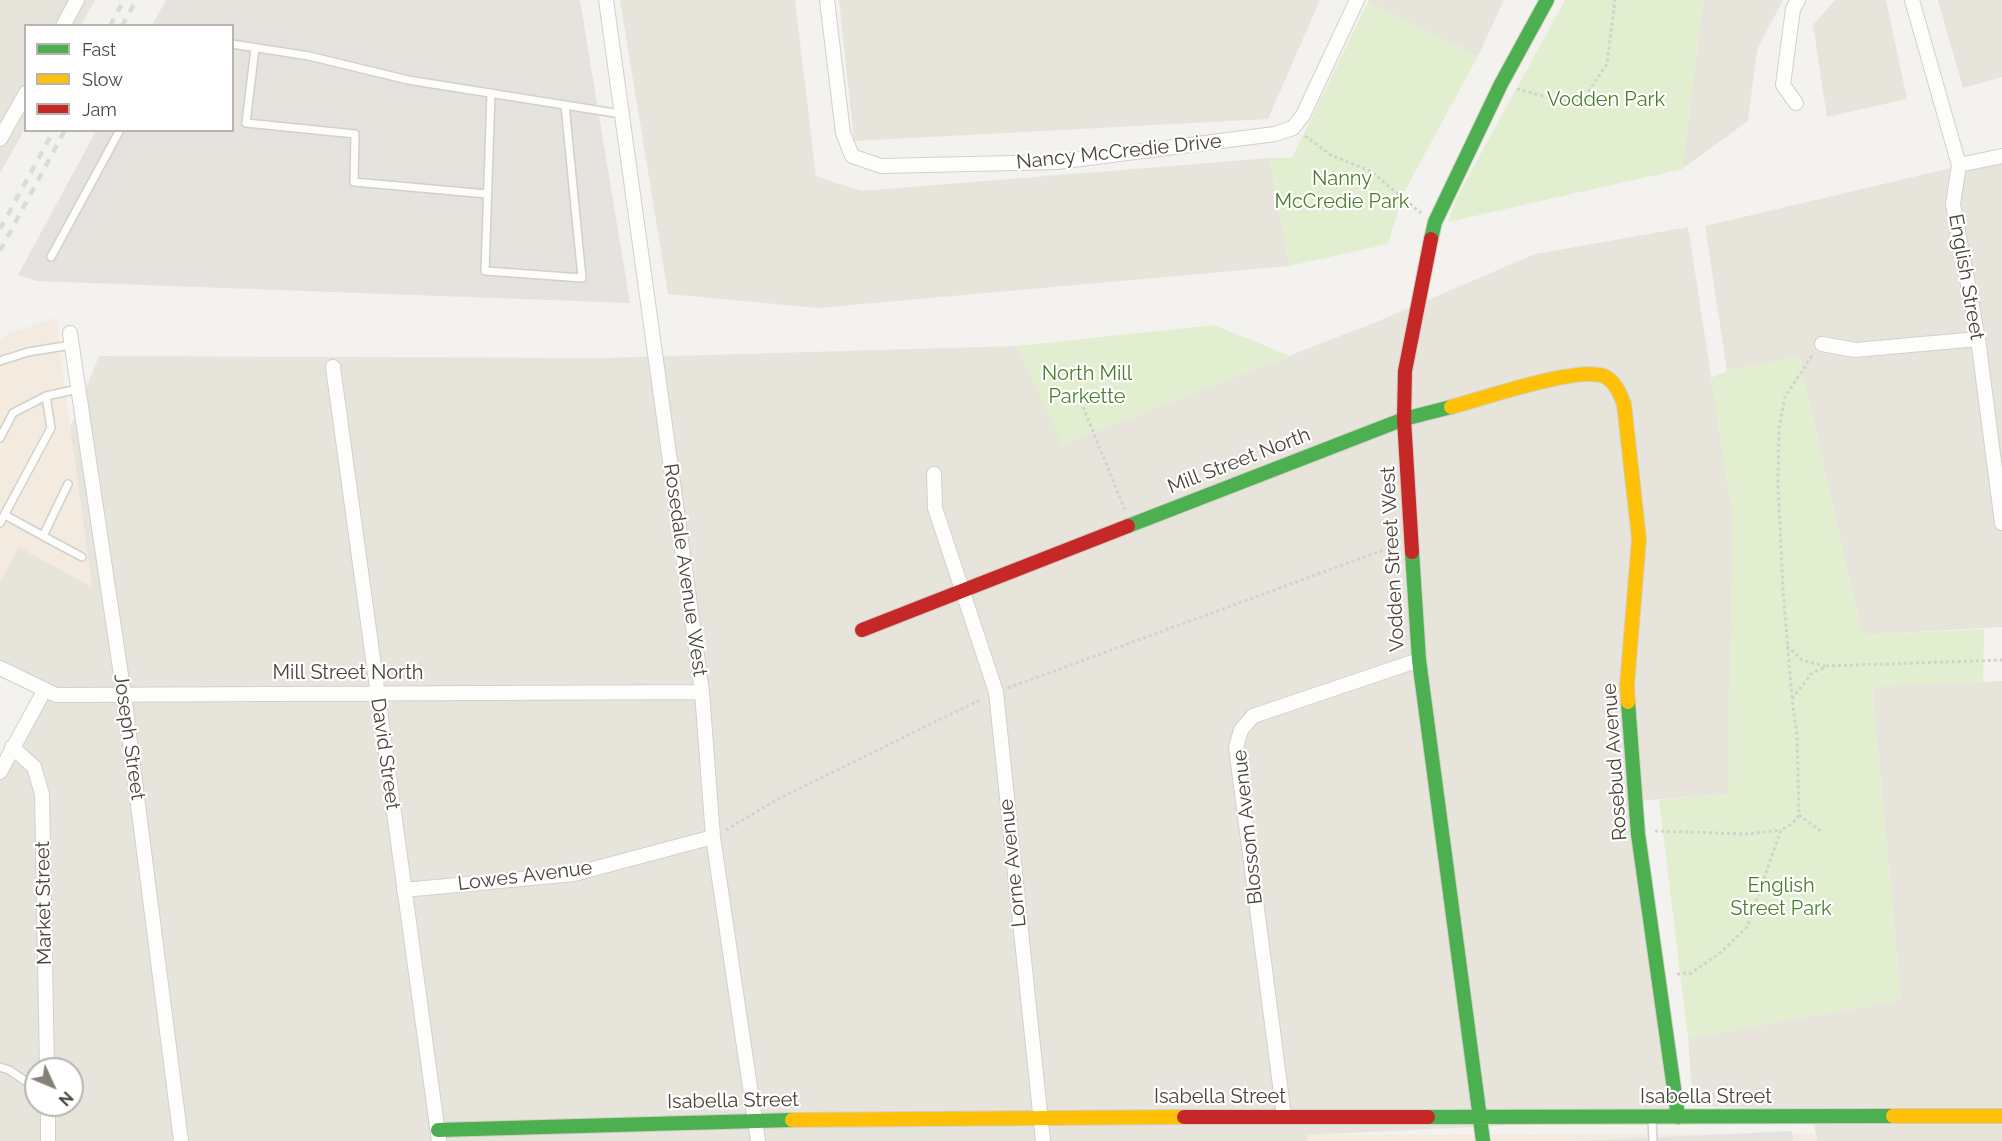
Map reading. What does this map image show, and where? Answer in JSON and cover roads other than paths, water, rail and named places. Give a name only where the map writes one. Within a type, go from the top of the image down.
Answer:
[{"type":"street","points":[[64,24],[77,0]]},
{"type":"street","name":"Rosedale Avenue West","points":[[606,0],[702,692],[713,837],[758,1141]]},
{"type":"street","name":"Nancy McCredie Drive","points":[[827,0],[843,133],[852,156],[881,166],[1057,162],[1275,134],[1293,128],[1303,115],[1357,0]]},
{"type":"street","name":"Vodden Street West","points":[[1483,1141],[1419,660],[1404,419],[1405,372],[1435,222],[1501,84],[1547,0]]},
{"type":"street","points":[[1796,103],[1783,85],[1793,9],[1798,0]]},
{"type":"street","name":"English Street","points":[[1912,0],[1959,165],[1953,204],[1978,339],[2002,523]]},
{"type":"street","points":[[0,139],[24,97]]},
{"type":"street","points":[[1959,165],[2002,156]]},
{"type":"street","name":"Joseph Street","points":[[70,339],[124,695],[181,1141]]},
{"type":"street","points":[[1822,344],[1855,350],[1978,339]]},
{"type":"street","name":"David Street","points":[[333,367],[438,1135]]},
{"type":"street","name":"Mill Street North","points":[[862,630],[1131,523],[1404,419],[1580,373],[1601,373],[1618,385],[1624,404]]},
{"type":"street","name":"Rosebud Avenue","points":[[1624,404],[1639,539],[1627,685],[1638,834],[1660,976],[1678,1117]]},
{"type":"street","name":"Lorne Avenue","points":[[934,474],[935,508],[996,692],[1043,1141]]},
{"type":"street","name":"Blossom Avenue","points":[[1284,1116],[1236,747],[1241,730],[1253,716],[1419,660]]},
{"type":"street","name":"Mill Street North","points":[[0,668],[56,695],[702,692]]},
{"type":"street","points":[[0,772],[44,691]]},
{"type":"street","name":"Market Street","points":[[12,747],[34,767],[42,794],[47,1057]]},
{"type":"street","name":"Lowes Avenue","points":[[404,890],[574,874],[713,837]]},
{"type":"street","name":"Isabella Street","points":[[438,1135],[755,1120],[1284,1116],[2002,1116]]},
{"type":"street","points":[[48,1117],[48,1141]]},
{"type":"lane","points":[[234,44],[309,56],[408,80],[621,114]]},
{"type":"lane","points":[[255,48],[246,123],[355,134],[354,182],[487,195]]},
{"type":"lane","points":[[491,93],[485,271],[582,278],[565,105]]},
{"type":"lane","points":[[51,256],[119,132]]},
{"type":"lane","points":[[0,361],[70,339]]},
{"type":"lane","points":[[0,438],[13,413],[46,396],[78,389]]},
{"type":"lane","points":[[0,524],[51,428],[46,396]]},
{"type":"lane","points":[[43,536],[68,484]]},
{"type":"lane","points":[[4,515],[81,556]]},
{"type":"lane","points":[[0,1067],[24,1080]]},
{"type":"lane","points":[[1652,1117],[1653,1141]]},
{"type":"railway","points":[[111,24],[124,0]]},
{"type":"railway","points":[[123,24],[136,0]]},
{"type":"railway","points":[[0,229],[53,132]]},
{"type":"railway","points":[[0,251],[64,132]]},
{"type":"park label","name":"Vodden Park","points":[[1606,100]]},
{"type":"park label","name":"Nanny McCredie Park","points":[[1342,190]]},
{"type":"park label","name":"North Mill Parkette","points":[[1087,386]]},
{"type":"park label","name":"English Street Park","points":[[1781,898]]}]
